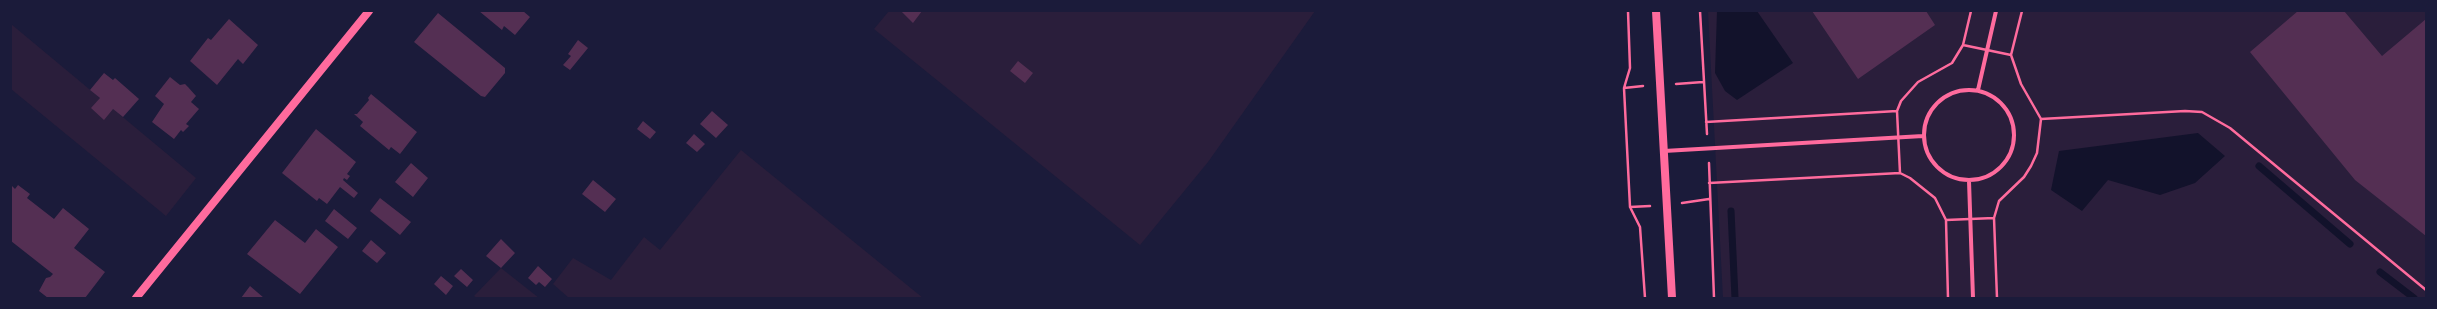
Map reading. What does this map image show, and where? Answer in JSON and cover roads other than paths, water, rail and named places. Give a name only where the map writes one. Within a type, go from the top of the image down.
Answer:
[{"type":"main road","points":[[136,298],[369,11]]},
{"type":"main road","points":[[1656,11],[1672,298]]},
{"type":"street","points":[[1978,90],[1996,11]]},
{"type":"street","points":[[1978,90],[1991,95],[2002,103],[2008,112],[2014,126],[2014,144],[2008,159],[1987,177],[1969,180],[1954,178],[1939,169],[1927,152],[1923,136],[1926,121],[1932,108],[1943,98],[1959,91],[1978,90]]},
{"type":"street","points":[[1664,151],[1923,136]]},
{"type":"street","points":[[1969,180],[1973,298]]},
{"type":"waterway","points":[[2259,166],[2350,244]]},
{"type":"waterway","points":[[1731,211],[1735,298]]},
{"type":"waterway","points":[[2380,272],[2414,298]]}]
